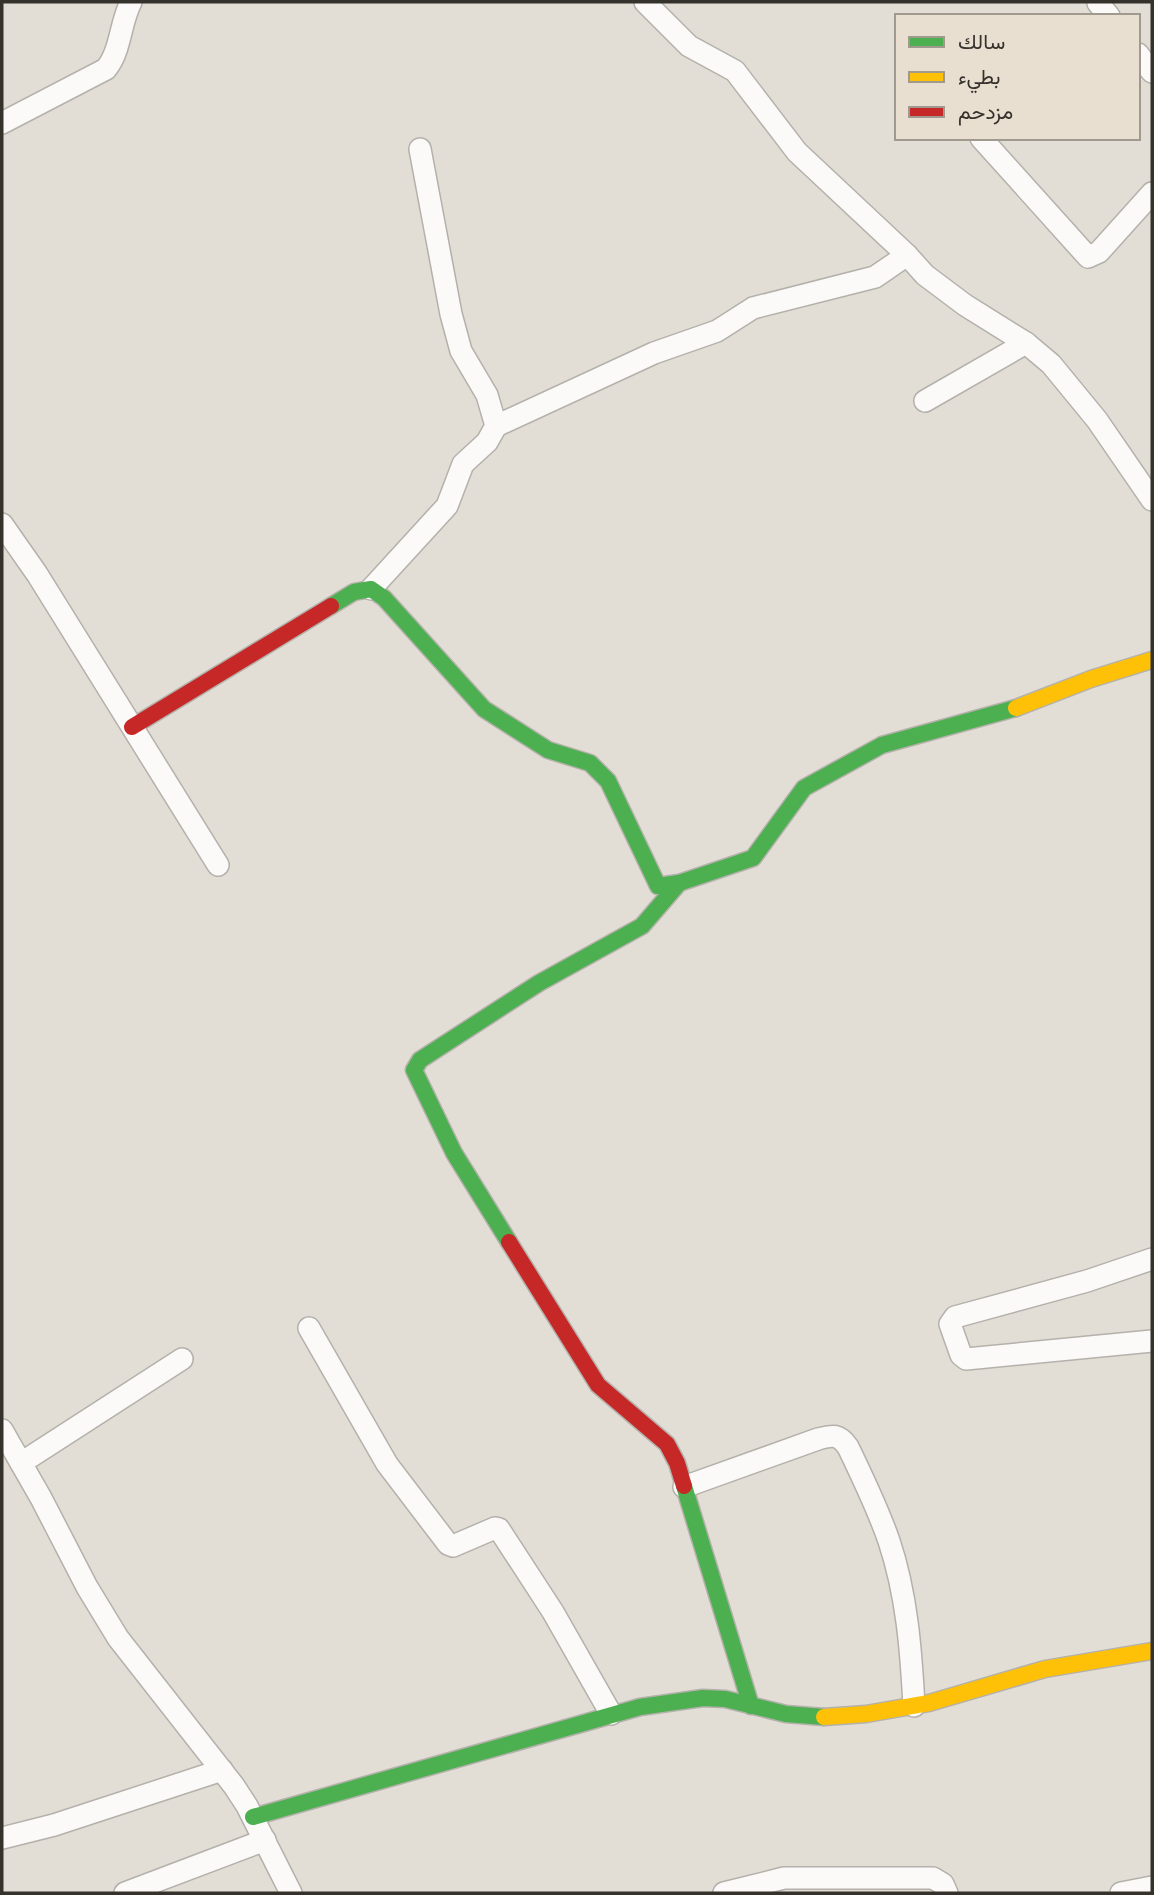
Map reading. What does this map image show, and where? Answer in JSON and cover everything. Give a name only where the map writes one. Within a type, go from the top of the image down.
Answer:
[{"type":"street","points":[[2,123],[106,69],[113,58],[131,2]]},
{"type":"street","points":[[645,2],[690,46],[735,71],[797,152],[936,285],[1026,343],[1051,364],[1097,420],[1152,500]]},
{"type":"street","points":[[1140,57],[1152,72]]},
{"type":"street","points":[[983,140],[1088,257],[1099,252],[1152,193]]},
{"type":"street","points":[[420,149],[461,351],[487,395],[496,426]]},
{"type":"street","points":[[132,727],[354,592],[371,589],[447,506],[463,464],[487,442],[496,426],[654,353],[717,331],[753,309],[875,277],[907,255]]},
{"type":"street","points":[[925,401],[1026,343]]},
{"type":"street","points":[[2,524],[37,574],[218,865]]},
{"type":"street","points":[[371,589],[384,598],[484,709],[548,750],[590,764],[599,770],[608,780],[658,886],[679,883],[753,858],[804,788],[882,745],[1023,706],[1091,679],[1152,660]]},
{"type":"street","points":[[679,883],[642,926],[539,983],[420,1060],[414,1070],[454,1153],[598,1385],[667,1444],[677,1464],[751,1706]]},
{"type":"street","points":[[1152,1259],[1087,1281],[955,1317],[950,1324],[961,1355],[966,1359],[1152,1341]]},
{"type":"street","points":[[309,1328],[387,1464],[448,1544],[453,1546],[495,1528],[499,1529],[553,1612],[611,1714]]},
{"type":"street","points":[[21,1463],[182,1359]]},
{"type":"street","points":[[2,1430],[112,1629],[222,1770],[253,1817],[291,1893]]},
{"type":"street","points":[[684,1487],[818,1439],[833,1435],[842,1438],[878,1512],[897,1569],[911,1648],[914,1706]]},
{"type":"street","points":[[253,1817],[611,1714],[688,1699],[725,1699],[786,1714],[822,1717],[866,1714],[914,1706],[1045,1669],[1152,1651]]},
{"type":"street","points":[[2,1838],[54,1825],[222,1770]]},
{"type":"street","points":[[125,1893],[265,1840]]},
{"type":"street","points":[[724,1893],[772,1880],[795,1877],[933,1878],[943,1884],[947,1893]]},
{"type":"street","points":[[1121,1893],[1152,1887]]},
{"type":"traffic: fast","points":[[331,606],[354,592],[371,589],[384,598],[484,709],[548,750],[590,763],[608,781],[658,886],[679,883],[753,858],[804,788],[882,745],[1016,708]]},
{"type":"traffic: fast","points":[[509,1242],[454,1153],[414,1070],[420,1060],[539,983],[642,926],[679,883]]},
{"type":"traffic: fast","points":[[684,1486],[751,1706]]},
{"type":"traffic: fast","points":[[253,1817],[640,1707],[703,1698],[725,1699],[786,1714],[824,1717]]},
{"type":"traffic: slow","points":[[1016,708],[1091,679],[1152,660]]},
{"type":"traffic: slow","points":[[824,1717],[866,1714],[929,1703],[1045,1669],[1152,1651]]},
{"type":"traffic: jam","points":[[132,727],[331,606]]},
{"type":"traffic: jam","points":[[509,1242],[598,1385],[667,1444],[677,1463],[684,1486]]}]
